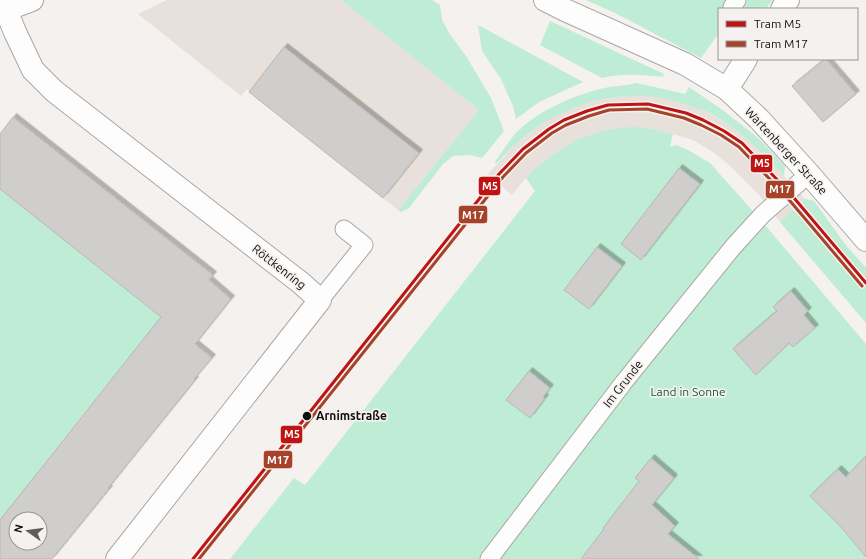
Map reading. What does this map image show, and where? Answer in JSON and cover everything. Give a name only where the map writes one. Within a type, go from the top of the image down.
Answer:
[{"type":"street","points":[[3,11],[32,0]]},
{"type":"street","name":"Wartenberger Straße","points":[[545,0],[685,64],[727,89],[760,119],[866,240]]},
{"type":"street","name":"Röttkenring","points":[[3,11],[33,70],[54,91],[301,283],[320,300]]},
{"type":"street","points":[[727,89],[745,60]]},
{"type":"street","points":[[117,559],[320,300]]},
{"type":"lane","name":"Im Grunde","points":[[489,559],[624,382],[733,247],[763,214],[809,174]]},
{"type":"lane","points":[[320,300],[364,245],[344,229]]},
{"type":"shaded area","points":[[167,0],[341,0],[479,110],[398,210],[247,89],[241,96],[138,14]]},
{"type":"shaded area","points":[[641,95],[667,98],[687,104],[709,113],[731,126],[758,148],[805,199],[780,222],[759,195],[728,164],[713,152],[693,140],[648,128],[574,141],[534,169],[512,195],[488,174],[517,142],[552,117],[574,107],[590,102],[619,96]]},
{"type":"green space","points":[[341,0],[432,0],[440,5],[442,20],[491,98],[504,131],[482,158],[470,155],[453,156],[443,164],[409,208],[401,212],[398,210],[479,110]]},
{"type":"green space","points":[[586,0],[742,0],[737,8],[718,8],[718,34],[701,58],[615,13]]},
{"type":"green space","points":[[747,0],[772,0],[767,8],[743,8]]},
{"type":"green space","points":[[550,21],[664,74],[663,77],[625,75],[602,78],[540,45]]},
{"type":"green space","points":[[478,25],[583,82],[539,102],[516,119],[513,106],[501,79],[482,51]]},
{"type":"green space","points":[[637,83],[685,94],[689,87],[724,111],[757,137],[785,166],[784,176],[741,134],[721,119],[710,113],[666,99],[639,96],[612,98],[586,104],[561,114],[537,127],[515,144],[496,164],[495,162],[517,132],[540,114],[562,102],[586,93],[609,87]]},
{"type":"green space","name":"Land in Sonne","points":[[632,127],[648,128],[673,134],[670,147],[676,145],[710,163],[759,218],[866,344],[866,559],[230,559],[294,478],[305,485],[535,191],[526,178],[534,169],[574,141],[605,130]]},
{"type":"green space","points":[[0,189],[18,204],[22,199],[40,220],[161,317],[125,362],[113,387],[108,383],[37,472],[42,476],[0,520]]},
{"type":"green space","points":[[805,199],[814,201],[845,244],[866,268],[866,323],[780,222]]},
{"type":"building","points":[[284,47],[419,153],[383,198],[249,92]]},
{"type":"building","points":[[824,60],[827,60],[856,94],[823,122],[792,86]]},
{"type":"building","points":[[13,117],[213,275],[209,280],[231,299],[195,344],[212,358],[52,559],[0,559],[0,520],[161,317],[0,189],[0,134]]},
{"type":"building","points":[[679,168],[700,184],[641,260],[621,244]]},
{"type":"building","points":[[597,247],[622,266],[589,309],[564,290]]},
{"type":"building","points":[[791,291],[808,311],[804,315],[815,328],[793,347],[789,343],[756,375],[733,349],[777,311],[773,307]]},
{"type":"building","points":[[529,371],[550,388],[543,397],[545,398],[530,418],[506,400]]},
{"type":"building","points":[[866,456],[866,557],[841,527],[810,496],[838,469],[846,477]]},
{"type":"building","points":[[651,458],[674,478],[652,505],[675,526],[668,534],[699,559],[581,559],[639,481],[635,478]]},
{"type":"tram line","name":"M5","points":[[193,559],[499,174],[523,149],[549,129],[564,120],[608,105],[648,104],[686,113],[724,131],[742,143],[789,192],[866,283]]},
{"type":"tram line","name":"M17","points":[[199,559],[503,177],[526,153],[552,133],[566,125],[609,110],[647,109],[684,118],[721,135],[739,147],[785,195],[862,286]]},
{"type":"place","name":"Arnimstraße","points":[[307,416]]}]
